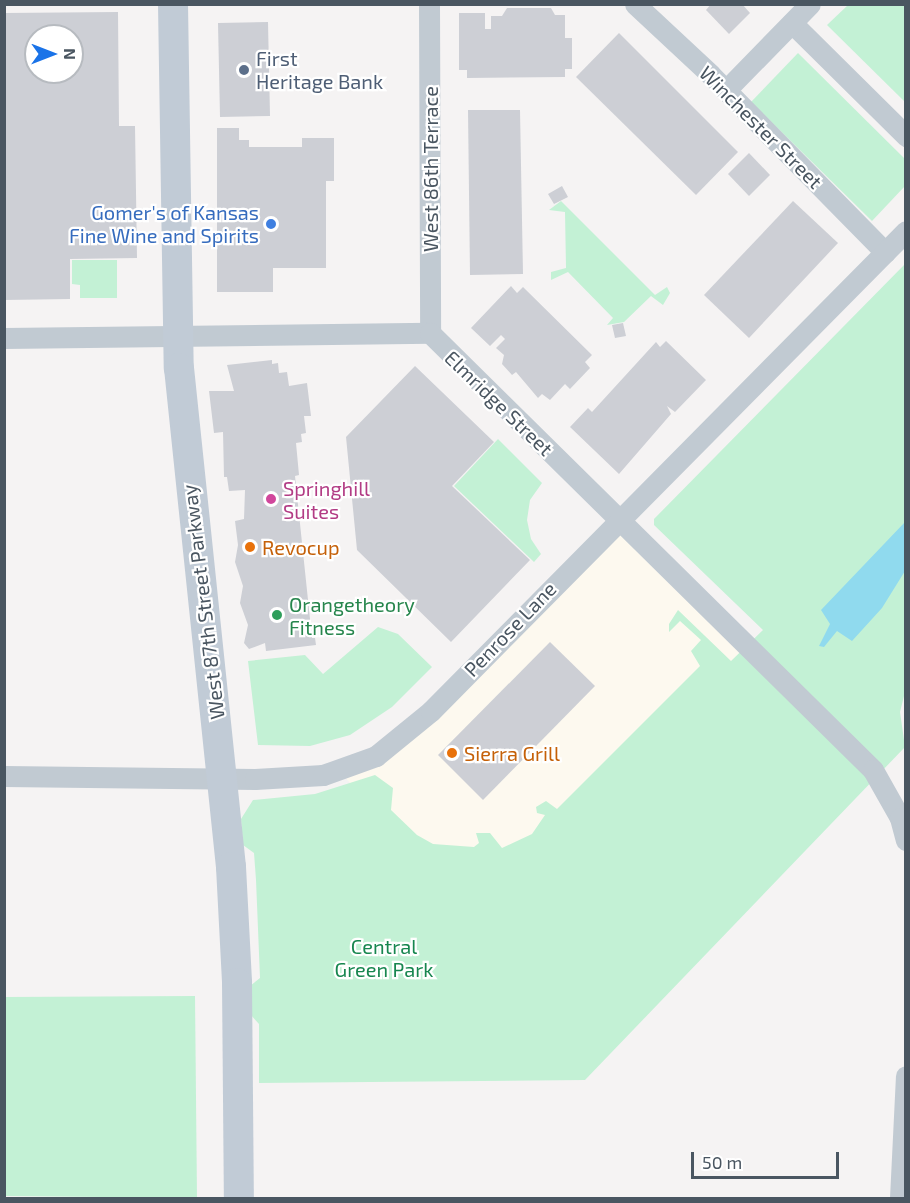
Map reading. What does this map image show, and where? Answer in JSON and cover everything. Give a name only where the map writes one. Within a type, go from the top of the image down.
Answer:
[{"type":"main road","name":"West 87th Street Parkway","points":[[173,4],[178,336],[183,418],[224,780],[237,984],[239,1198]]},
{"type":"street","name":"West 86th Terrace","points":[[429,4],[430,333]]},
{"type":"street","name":"Winchester Street","points":[[635,4],[726,90],[885,252]]},
{"type":"street","points":[[726,90],[810,4]]},
{"type":"street","points":[[792,24],[906,136]]},
{"type":"street","name":"Penrose Lane","points":[[4,776],[224,780],[323,775],[376,756],[431,711],[618,518],[906,231]]},
{"type":"street","name":"Elmridge Street","points":[[4,338],[430,333],[873,771],[900,818],[906,840]]},
{"type":"street","points":[[900,1198],[906,1076]]},
{"type":"shaded area","points":[[618,524],[747,649],[528,865],[428,866],[341,773],[361,766]]},
{"type":"green space","points":[[848,5],[905,5],[905,102],[827,25]]},
{"type":"green space","points":[[798,53],[905,159],[905,186],[872,221],[751,102]]},
{"type":"green space","points":[[561,201],[655,295],[667,287],[670,293],[663,305],[651,296],[624,322],[607,325],[613,318],[568,272],[551,280],[551,272],[566,268],[565,212],[549,210]]},
{"type":"green space","points":[[72,260],[117,260],[117,298],[80,298],[80,285],[72,284]]},
{"type":"green space","name":"Central Green Park","points":[[905,264],[906,688],[900,712],[905,747],[585,1080],[259,1083],[259,1024],[250,1014],[250,986],[260,978],[256,880],[254,853],[243,845],[241,819],[253,800],[315,794],[375,775],[393,788],[391,810],[417,835],[433,844],[474,847],[479,843],[476,833],[490,833],[502,848],[532,834],[545,815],[537,813],[536,807],[546,801],[557,809],[700,666],[691,651],[701,640],[680,621],[669,632],[669,624],[678,610],[731,661],[763,630],[654,525],[654,519]]},
{"type":"green space","points":[[498,439],[542,483],[530,500],[527,520],[531,539],[541,554],[534,562],[454,486]]},
{"type":"green space","points":[[378,627],[398,634],[432,667],[392,707],[350,735],[310,746],[258,745],[248,661],[305,655],[323,674]]},
{"type":"green space","points":[[195,996],[197,1198],[5,1196],[5,997]]},
{"type":"water","points":[[905,522],[905,571],[882,608],[852,641],[837,631],[824,647],[819,646],[830,624],[821,610]]},
{"type":"building","points":[[711,4],[742,4],[750,13],[729,34],[706,10]]},
{"type":"building","points":[[507,8],[551,8],[555,15],[565,15],[565,38],[572,38],[572,69],[565,69],[565,77],[467,78],[467,70],[459,70],[459,13],[485,13],[485,29],[491,29],[491,16],[502,16]]},
{"type":"building","points":[[118,12],[119,126],[135,126],[137,258],[70,259],[70,299],[4,300],[4,13]]},
{"type":"building","name":"First Heritage Bank","points":[[268,22],[270,116],[220,117],[218,23]]},
{"type":"building","points":[[619,33],[738,152],[696,195],[576,77]]},
{"type":"building","points":[[468,110],[520,110],[523,274],[470,275]]},
{"type":"building","name":"Gomer's of Kansas Fine Wine and Spirits","points":[[217,128],[239,128],[239,140],[249,140],[249,147],[302,147],[302,138],[334,138],[334,181],[326,181],[326,268],[273,268],[273,292],[217,292]]},
{"type":"building","points":[[749,153],[770,175],[749,196],[728,174]]},
{"type":"building","points":[[562,186],[568,197],[554,204],[548,194]]},
{"type":"building","points":[[793,201],[838,243],[749,338],[704,295]]},
{"type":"building","points":[[511,286],[517,293],[523,287],[592,355],[585,362],[590,368],[570,389],[565,384],[550,400],[542,394],[538,398],[516,372],[512,375],[502,364],[504,355],[496,348],[505,339],[501,335],[490,346],[471,328]]},
{"type":"building","points":[[623,323],[626,336],[615,338],[612,325]]},
{"type":"building","points":[[666,341],[706,380],[675,412],[667,406],[671,414],[619,474],[570,427],[588,408],[592,412],[656,342],[660,347]]},
{"type":"building","name":"Springhill Suites","points":[[272,360],[272,364],[278,363],[279,373],[287,372],[289,386],[307,383],[311,416],[304,416],[306,433],[301,434],[302,442],[296,443],[299,475],[295,476],[312,638],[315,638],[316,645],[266,651],[265,643],[249,649],[244,643],[248,625],[240,603],[243,586],[235,562],[238,545],[235,521],[244,519],[245,490],[229,491],[227,477],[224,477],[223,432],[214,433],[209,391],[234,391],[227,365]]},
{"type":"building","points":[[415,366],[494,442],[452,486],[530,560],[451,642],[357,550],[346,437]]},
{"type":"building","points":[[550,642],[595,686],[483,800],[438,755]]},
{"type":"place","name":"First Heritage Bank","points":[[244,70]]},
{"type":"place","name":"Gomer's of Kansas Fine Wine and Spirits","points":[[271,224]]},
{"type":"place","name":"Springhill Suites","points":[[271,499]]},
{"type":"place","name":"Revocup","points":[[250,547]]},
{"type":"place","name":"Orangetheory Fitness","points":[[277,615]]},
{"type":"place","name":"Sierra Grill","points":[[452,753]]}]
